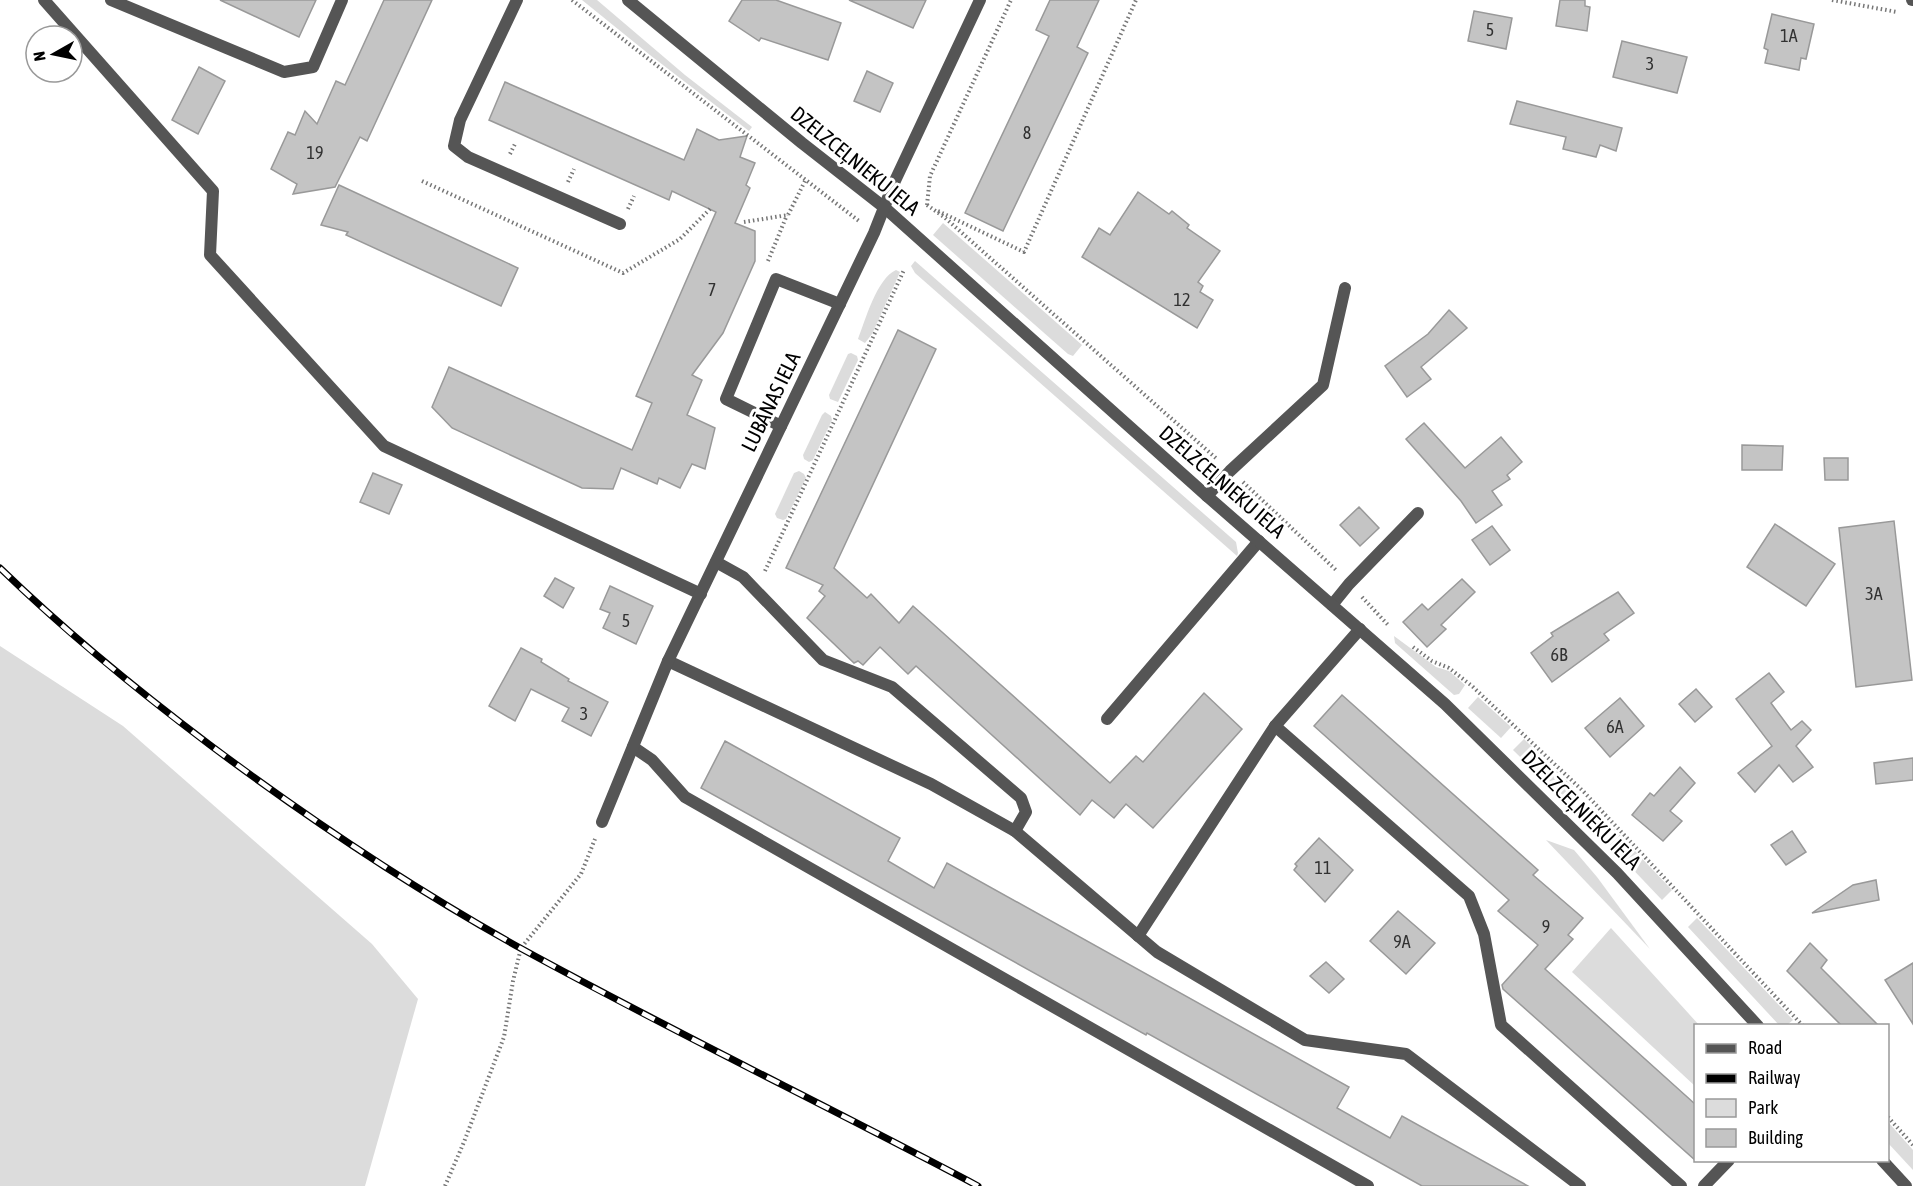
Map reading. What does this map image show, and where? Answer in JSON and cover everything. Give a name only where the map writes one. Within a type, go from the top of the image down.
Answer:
[{"type":"street","points":[[44,0],[213,191],[210,255],[384,446],[701,594]]},
{"type":"street","points":[[111,0],[284,72],[313,67],[342,0]]},
{"type":"street","points":[[517,0],[460,120],[454,146],[468,157],[620,224]]},
{"type":"street","name":"DZELZCEĻNIEKU IELA","points":[[628,0],[885,208],[1445,704],[1609,865],[1756,1024]]},
{"type":"street","name":"LUBĀNAS IELA","points":[[603,822],[668,661],[840,304],[980,0]]},
{"type":"street","points":[[781,426],[726,399],[776,279],[840,304]]},
{"type":"street","points":[[1208,496],[1230,471],[1323,385],[1345,288]]},
{"type":"street","points":[[1332,605],[1349,584],[1418,513]]},
{"type":"street","points":[[1107,719],[1259,541]]},
{"type":"street","points":[[716,562],[743,577],[823,660],[892,687],[1021,798],[1026,812],[1015,831]]},
{"type":"street","points":[[1138,936],[1275,726],[1360,628]]},
{"type":"street","points":[[668,661],[931,784],[1015,831],[1157,952],[1305,1040],[1406,1054],[1580,1186]]},
{"type":"street","points":[[1275,726],[1469,896],[1484,934],[1501,1025],[1682,1186]]},
{"type":"street","points":[[633,747],[652,760],[685,797],[1368,1186]]},
{"type":"street","points":[[1704,1186],[1728,1162]]},
{"type":"street","points":[[1883,1162],[1906,1186]]},
{"type":"path","points":[[572,0],[873,233]]},
{"type":"path","points":[[927,205],[930,176],[1011,0]]},
{"type":"path","points":[[927,205],[1024,252],[1136,0]]},
{"type":"path","points":[[1832,0],[1902,12]]},
{"type":"path","points":[[776,279],[762,273],[806,179]]},
{"type":"path","points":[[422,181],[623,273],[680,239],[711,208]]},
{"type":"path","points":[[927,205],[944,217],[1319,552],[1389,626]]},
{"type":"path","points":[[744,222],[788,215]]},
{"type":"path","points":[[756,591],[904,270]]},
{"type":"path","points":[[1406,641],[1432,661],[1449,668],[1472,686],[1544,753],[1664,876],[1801,1024]]},
{"type":"path","points":[[445,1186],[504,1037],[521,948],[581,874],[603,822]]},
{"type":"path","points":[[1889,1119],[1913,1145]]},
{"type":"green space","points":[[582,0],[597,0],[685,75],[752,127],[749,131],[650,55]]},
{"type":"green space","points":[[943,223],[1082,345],[1073,356],[933,235]]},
{"type":"green space","points":[[915,261],[1236,542],[1237,556],[915,273],[911,266]]},
{"type":"green space","points":[[896,270],[900,272],[872,334],[865,343],[858,339],[872,301],[883,282]]},
{"type":"green space","points":[[848,354],[857,356],[858,360],[838,402],[830,399],[829,395]]},
{"type":"green space","points":[[825,412],[831,416],[832,420],[813,460],[809,462],[804,459],[803,455]]},
{"type":"green space","points":[[799,471],[806,478],[786,519],[777,518],[775,514],[794,473]]},
{"type":"green space","points":[[1394,636],[1436,667],[1449,671],[1465,685],[1459,694],[1454,695],[1395,643]]},
{"type":"green space","points":[[0,646],[123,726],[372,944],[418,999],[365,1186],[0,1186]]},
{"type":"green space","points":[[1478,697],[1511,727],[1501,738],[1468,708]]},
{"type":"green space","points":[[1524,739],[1573,787],[1562,798],[1513,750]]},
{"type":"green space","points":[[1614,829],[1672,890],[1662,900],[1604,839]]},
{"type":"green space","points":[[1546,840],[1574,850],[1597,877],[1650,949]]},
{"type":"green space","points":[[1697,918],[1793,1020],[1788,1024],[1778,1024],[1688,927]]},
{"type":"green space","points":[[1611,928],[1698,1024],[1694,1024],[1694,1085],[1572,972]]},
{"type":"green space","points":[[1889,1123],[1913,1150],[1913,1170],[1889,1144]]},
{"type":"building","points":[[220,0],[316,0],[299,37]]},
{"type":"building","points":[[384,0],[432,0],[367,141],[360,137],[335,187],[293,194],[297,184],[271,169],[288,132],[295,135],[305,111],[317,124],[336,81],[345,85]]},
{"type":"building","points":[[742,0],[776,0],[841,23],[828,60],[761,38],[759,41],[729,21]]},
{"type":"building","points":[[849,0],[926,0],[913,28]]},
{"type":"building","points":[[1050,0],[1099,0],[1077,47],[1088,53],[1003,231],[965,213],[1049,36],[1036,30]]},
{"type":"building","points":[[1560,0],[1585,0],[1585,6],[1590,7],[1587,31],[1556,26]]},
{"type":"building","points":[[1474,11],[1512,18],[1506,49],[1468,41]]},
{"type":"building","points":[[1772,14],[1814,24],[1806,59],[1801,58],[1799,70],[1765,63],[1768,50],[1764,48]]},
{"type":"building","points":[[1622,41],[1687,57],[1677,93],[1613,77]]},
{"type":"building","points":[[199,67],[225,81],[198,134],[172,120]]},
{"type":"building","points":[[867,71],[893,83],[880,112],[854,101]]},
{"type":"building","points":[[505,82],[684,160],[697,129],[719,140],[747,136],[740,157],[755,163],[746,185],[750,188],[735,223],[755,231],[755,261],[723,333],[692,375],[702,380],[687,415],[715,428],[705,469],[692,464],[680,488],[659,478],[657,484],[621,468],[613,489],[582,488],[452,428],[432,407],[449,367],[632,450],[652,403],[636,396],[716,212],[672,191],[669,200],[489,120]]},
{"type":"building","points":[[1517,101],[1622,128],[1616,151],[1600,145],[1596,157],[1563,149],[1566,137],[1510,124]]},
{"type":"building","points":[[339,185],[518,268],[501,306],[346,235],[348,232],[321,225]]},
{"type":"building","points":[[1138,192],[1169,214],[1172,211],[1189,225],[1187,228],[1220,251],[1198,282],[1203,286],[1200,292],[1213,300],[1197,328],[1082,257],[1099,228],[1110,235]]},
{"type":"building","points":[[1449,310],[1467,328],[1421,367],[1431,379],[1407,397],[1385,366],[1428,334]]},
{"type":"building","points":[[898,330],[936,349],[834,568],[867,598],[871,594],[899,623],[913,606],[1110,783],[1136,756],[1143,762],[1204,693],[1242,729],[1153,828],[1126,804],[1114,818],[1092,800],[1080,815],[916,666],[908,674],[880,647],[863,665],[858,661],[854,663],[807,618],[825,596],[819,591],[823,585],[786,568]]},
{"type":"building","points":[[1424,423],[1465,468],[1501,437],[1522,462],[1507,475],[1510,479],[1492,491],[1502,505],[1476,523],[1461,501],[1406,439]]},
{"type":"building","points":[[1742,445],[1783,446],[1782,470],[1742,470]]},
{"type":"building","points":[[1824,458],[1848,458],[1848,480],[1825,480]]},
{"type":"building","points":[[373,473],[402,485],[389,514],[360,502]]},
{"type":"building","points":[[1359,507],[1379,528],[1360,546],[1340,525]]},
{"type":"building","points":[[1894,521],[1912,680],[1856,687],[1839,528]]},
{"type":"building","points":[[1775,524],[1835,564],[1806,606],[1747,567]]},
{"type":"building","points":[[1492,526],[1510,550],[1490,565],[1472,540]]},
{"type":"building","points":[[555,578],[574,588],[563,608],[544,596]]},
{"type":"building","points":[[1462,579],[1475,592],[1441,625],[1446,629],[1427,647],[1403,622],[1422,604],[1428,610]]},
{"type":"building","points":[[610,586],[653,606],[636,644],[603,628],[610,613],[600,609]]},
{"type":"building","points":[[1618,592],[1634,613],[1604,634],[1609,640],[1552,682],[1531,653],[1553,636],[1551,633]]},
{"type":"building","points":[[521,648],[542,659],[541,662],[569,679],[568,681],[608,702],[591,736],[562,721],[569,708],[531,689],[515,721],[489,706]]},
{"type":"building","points":[[1769,673],[1784,692],[1771,703],[1791,730],[1802,721],[1811,730],[1796,746],[1813,767],[1793,782],[1779,765],[1755,792],[1738,773],[1772,746],[1736,699]]},
{"type":"building","points":[[1696,689],[1712,707],[1695,722],[1679,704]]},
{"type":"building","points":[[1342,695],[1538,870],[1533,875],[1583,918],[1568,935],[1573,939],[1545,969],[1694,1103],[1694,1159],[1503,989],[1502,985],[1538,945],[1498,911],[1509,900],[1314,726]]},
{"type":"building","points":[[1620,698],[1644,726],[1610,757],[1585,728]]},
{"type":"building","points":[[725,741],[900,838],[888,861],[934,888],[947,863],[1349,1087],[1337,1108],[1390,1138],[1402,1116],[1528,1186],[1422,1186],[1147,1033],[1146,1035],[701,788]]},
{"type":"building","points":[[1913,758],[1913,780],[1876,784],[1874,763]]},
{"type":"building","points":[[1680,767],[1695,783],[1670,811],[1682,821],[1663,841],[1632,815],[1650,793],[1654,796]]},
{"type":"building","points":[[1792,831],[1806,852],[1786,865],[1771,845]]},
{"type":"building","points":[[1319,838],[1353,870],[1325,902],[1294,870],[1297,866],[1295,864]]},
{"type":"building","points":[[1876,880],[1879,900],[1812,913],[1853,885]]},
{"type":"building","points":[[1398,911],[1435,943],[1406,974],[1370,941]]},
{"type":"building","points":[[1810,943],[1827,960],[1821,968],[1877,1024],[1840,1024],[1787,971]]},
{"type":"building","points":[[1326,962],[1344,979],[1329,993],[1310,976]]},
{"type":"building","points":[[1913,963],[1913,1024],[1885,980]]},
{"type":"railway","points":[[0,568],[76,638],[183,724],[285,800],[402,878],[522,949],[578,979],[978,1186]]}]
